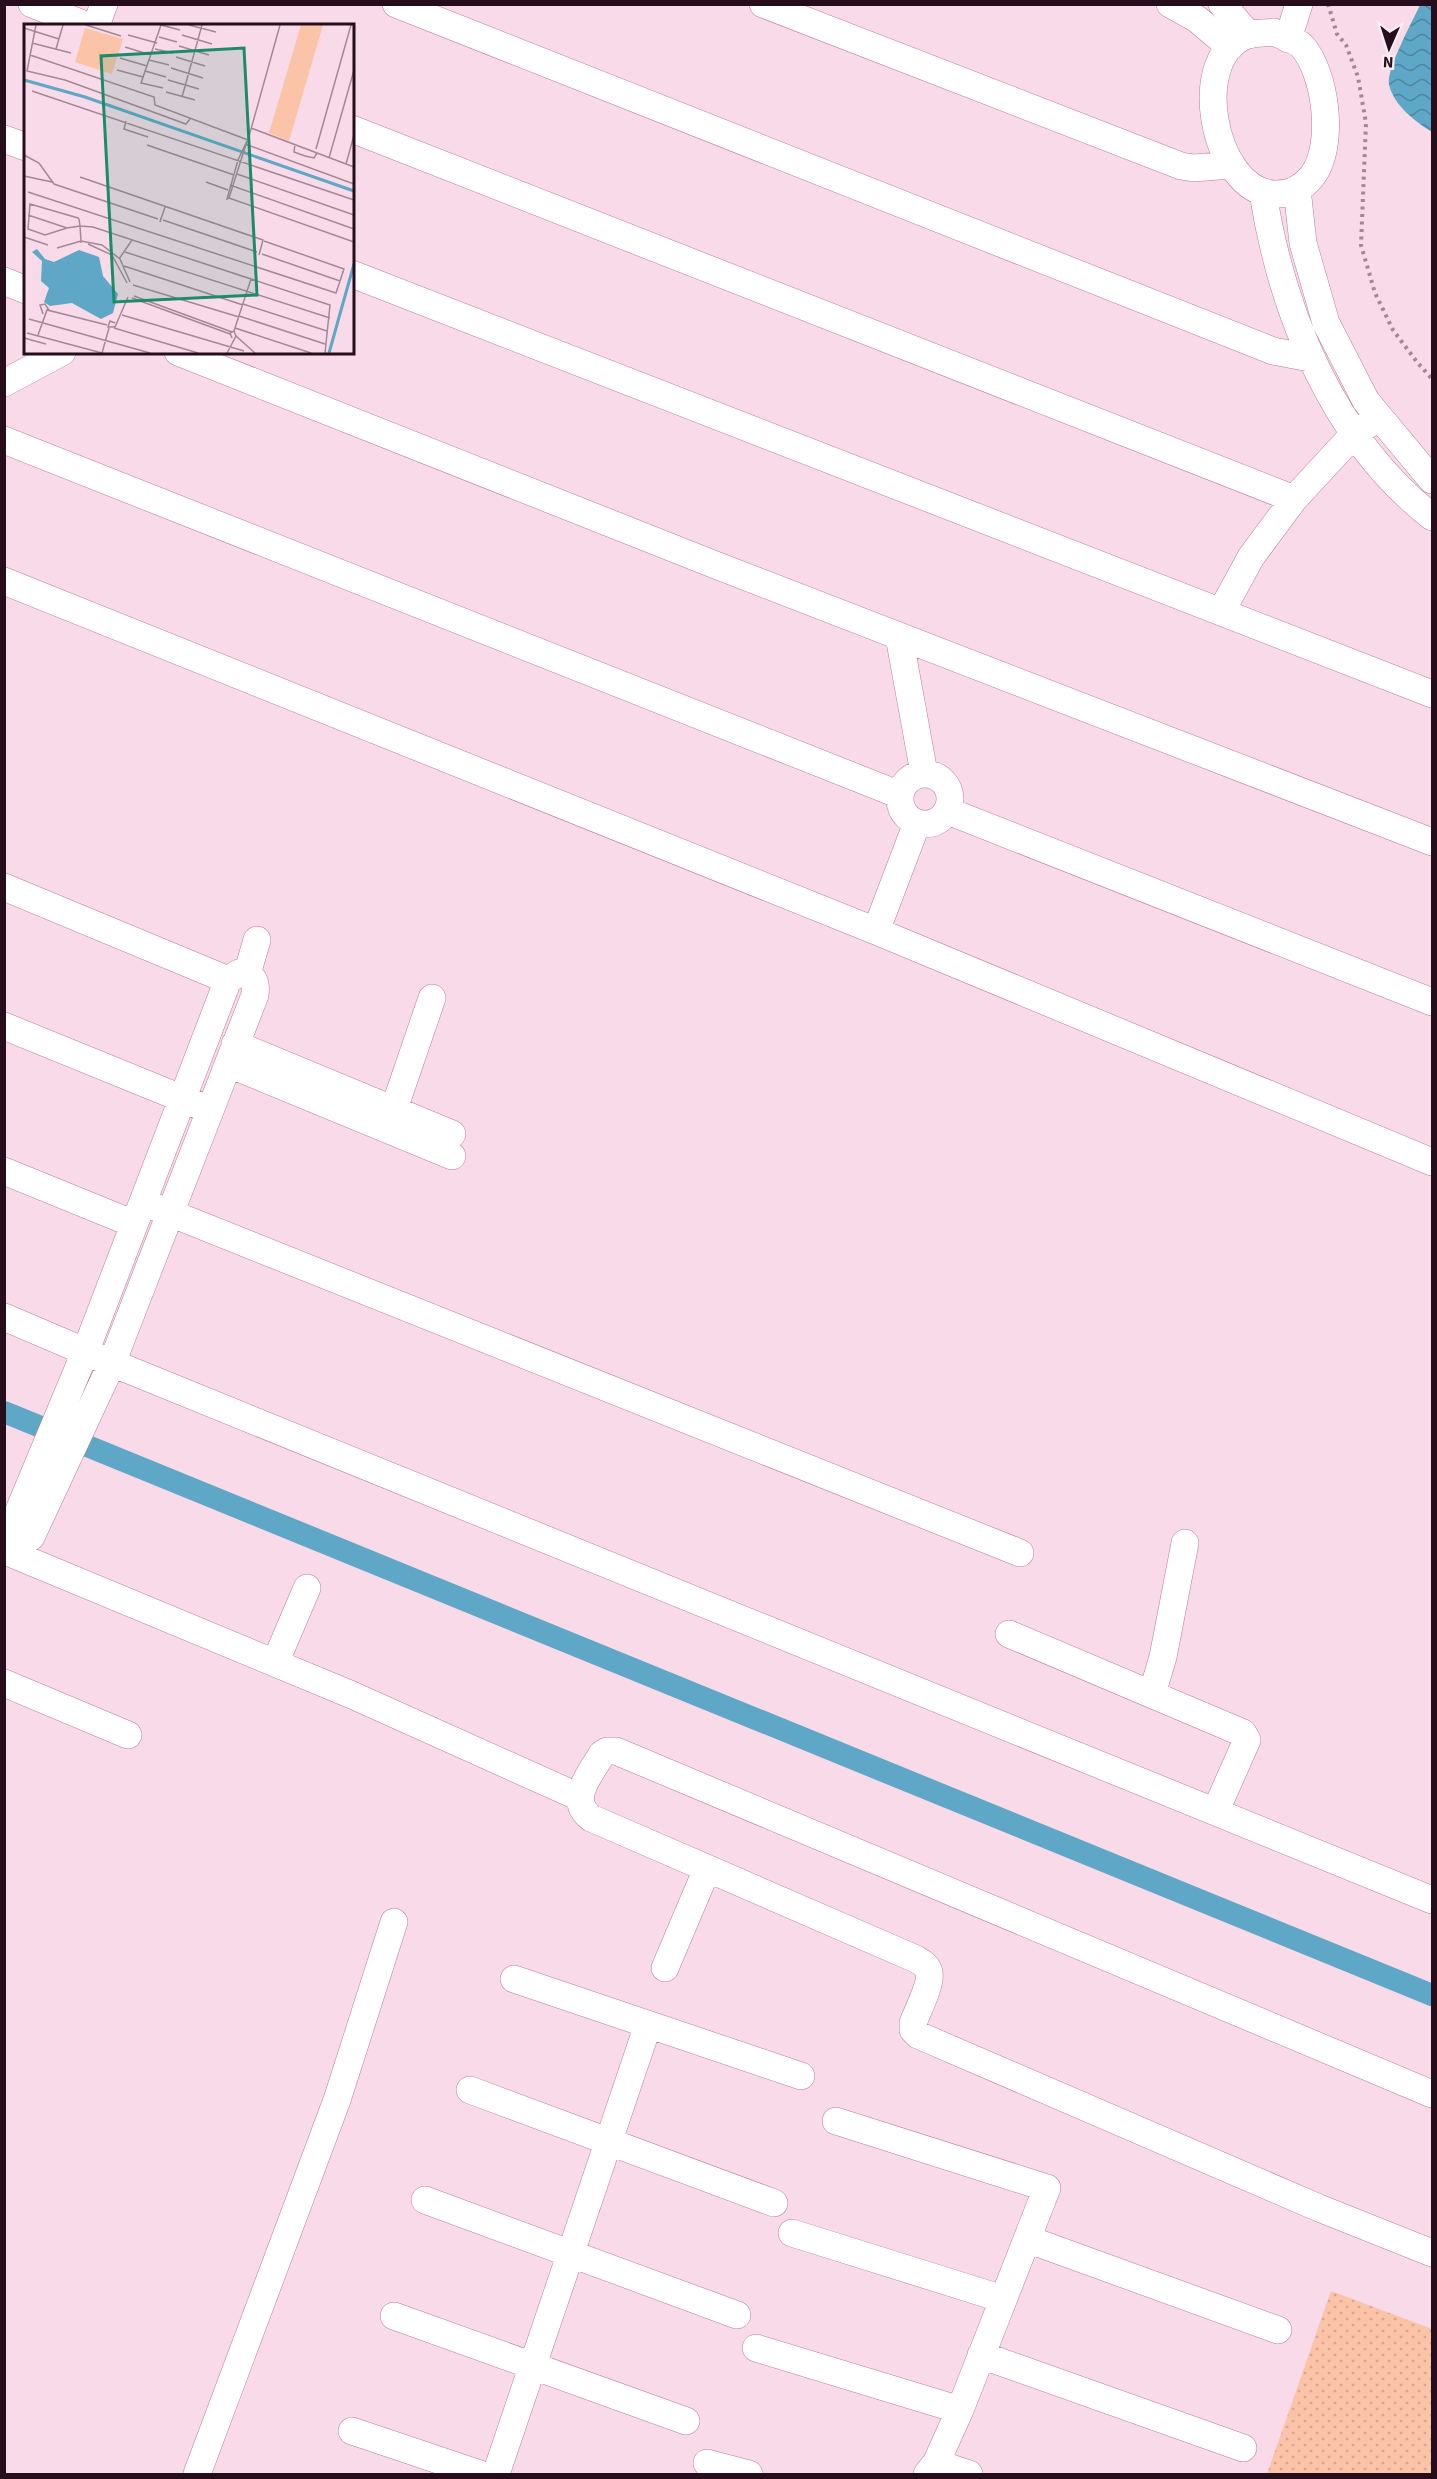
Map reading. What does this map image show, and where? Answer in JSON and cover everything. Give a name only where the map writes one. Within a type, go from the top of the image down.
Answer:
[{"type":"street","points":[[32,4],[83,24]]},
{"type":"street","points":[[97,24],[104,4]]},
{"type":"street","points":[[396,4],[1273,351],[1310,358]]},
{"type":"street","points":[[764,4],[1181,166],[1194,168],[1230,165]]},
{"type":"street","points":[[1170,4],[1240,41]]},
{"type":"street","points":[[1222,4],[1240,41]]},
{"type":"street","points":[[1288,39],[1299,4]]},
{"type":"street","points":[[1274,32],[1301,45],[1317,72],[1326,110],[1323,148],[1315,172],[1304,186],[1284,194],[1263,193],[1244,182],[1230,165],[1218,134],[1212,97],[1215,72],[1240,41],[1274,32]]},
{"type":"street","points":[[354,130],[1294,499]]},
{"type":"street","points":[[4,139],[24,146]]},
{"type":"street","points":[[1297,189],[1303,243],[1326,323],[1366,400],[1432,480]]},
{"type":"street","points":[[1263,193],[1269,233],[1285,288],[1310,358],[1355,433],[1407,497],[1432,517]]},
{"type":"street","points":[[354,275],[1432,694]]},
{"type":"street","points":[[4,281],[24,289]]},
{"type":"street","points":[[4,383],[58,354]]},
{"type":"street","points":[[183,354],[899,636],[1432,842]]},
{"type":"street","points":[[1221,612],[1251,556],[1294,499],[1355,433],[1379,417]]},
{"type":"street","points":[[4,440],[900,795]]},
{"type":"street","points":[[4,581],[876,931],[1432,1161]]},
{"type":"street","points":[[899,636],[924,773]]},
{"type":"street","points":[[924,773],[933,775],[946,785],[950,802],[948,811],[934,822],[917,823],[903,812],[900,795],[908,780],[924,773]]},
{"type":"street","points":[[948,811],[1432,1002]]},
{"type":"street","points":[[876,931],[917,823]]},
{"type":"street","points":[[4,887],[256,983],[255,995],[112,1363],[96,1398],[44,1480],[23,1503],[31,1537],[9,1556],[352,1695],[579,1797]]},
{"type":"street","points":[[44,1480],[70,1388],[182,1099],[257,940]]},
{"type":"street","points":[[394,1109],[432,998]]},
{"type":"street","points":[[4,1026],[210,1110]]},
{"type":"street","points":[[232,1054],[394,1109],[452,1145],[232,1054]]},
{"type":"street","points":[[4,1171],[138,1213],[170,1213],[1020,1553]]},
{"type":"street","points":[[4,1317],[112,1363],[1432,1899]]},
{"type":"street","points":[[1152,1694],[1162,1657],[1185,1543]]},
{"type":"street","points":[[275,1663],[307,1588]]},
{"type":"street","points":[[1009,1634],[1243,1732],[1246,1736],[1216,1810]]},
{"type":"street","points":[[4,1683],[128,1735]]},
{"type":"street","points":[[1432,2094],[616,1751],[602,1754],[579,1797],[581,1808],[591,1818],[916,1959],[925,1965],[929,1971],[929,1979],[913,2023],[913,2030],[918,2035],[1319,2208],[1432,2253]]},
{"type":"street","points":[[665,1968],[707,1869]]},
{"type":"street","points":[[196,2475],[338,2100],[394,1922]]},
{"type":"street","points":[[514,1979],[801,2076]]},
{"type":"street","points":[[496,2475],[648,2025]]},
{"type":"street","points":[[470,2090],[774,2203]]},
{"type":"street","points":[[836,2121],[1047,2188],[960,2410],[931,2469],[969,2475]]},
{"type":"street","points":[[424,2200],[737,2315]]},
{"type":"street","points":[[792,2233],[1003,2299]]},
{"type":"street","points":[[1027,2239],[1278,2330]]},
{"type":"street","points":[[394,2316],[686,2421]]},
{"type":"street","points":[[756,2348],[960,2410]]},
{"type":"street","points":[[981,2355],[1243,2448]]},
{"type":"street","points":[[352,2431],[480,2475]]},
{"type":"street","points":[[707,2463],[749,2475]]},
{"type":"path","points":[[1328,4],[1337,34],[1346,45],[1358,77],[1366,123],[1361,245],[1375,293],[1393,330],[1432,379]]},
{"type":"shaded area","points":[[1331,2291],[1432,2329],[1432,2474],[1267,2474]]},
{"type":"water","points":[[1420,5],[1432,5],[1432,132],[1400,106],[1389,84],[1396,57]]},
{"type":"waterway","points":[[4,1412],[1432,1995]]}]
